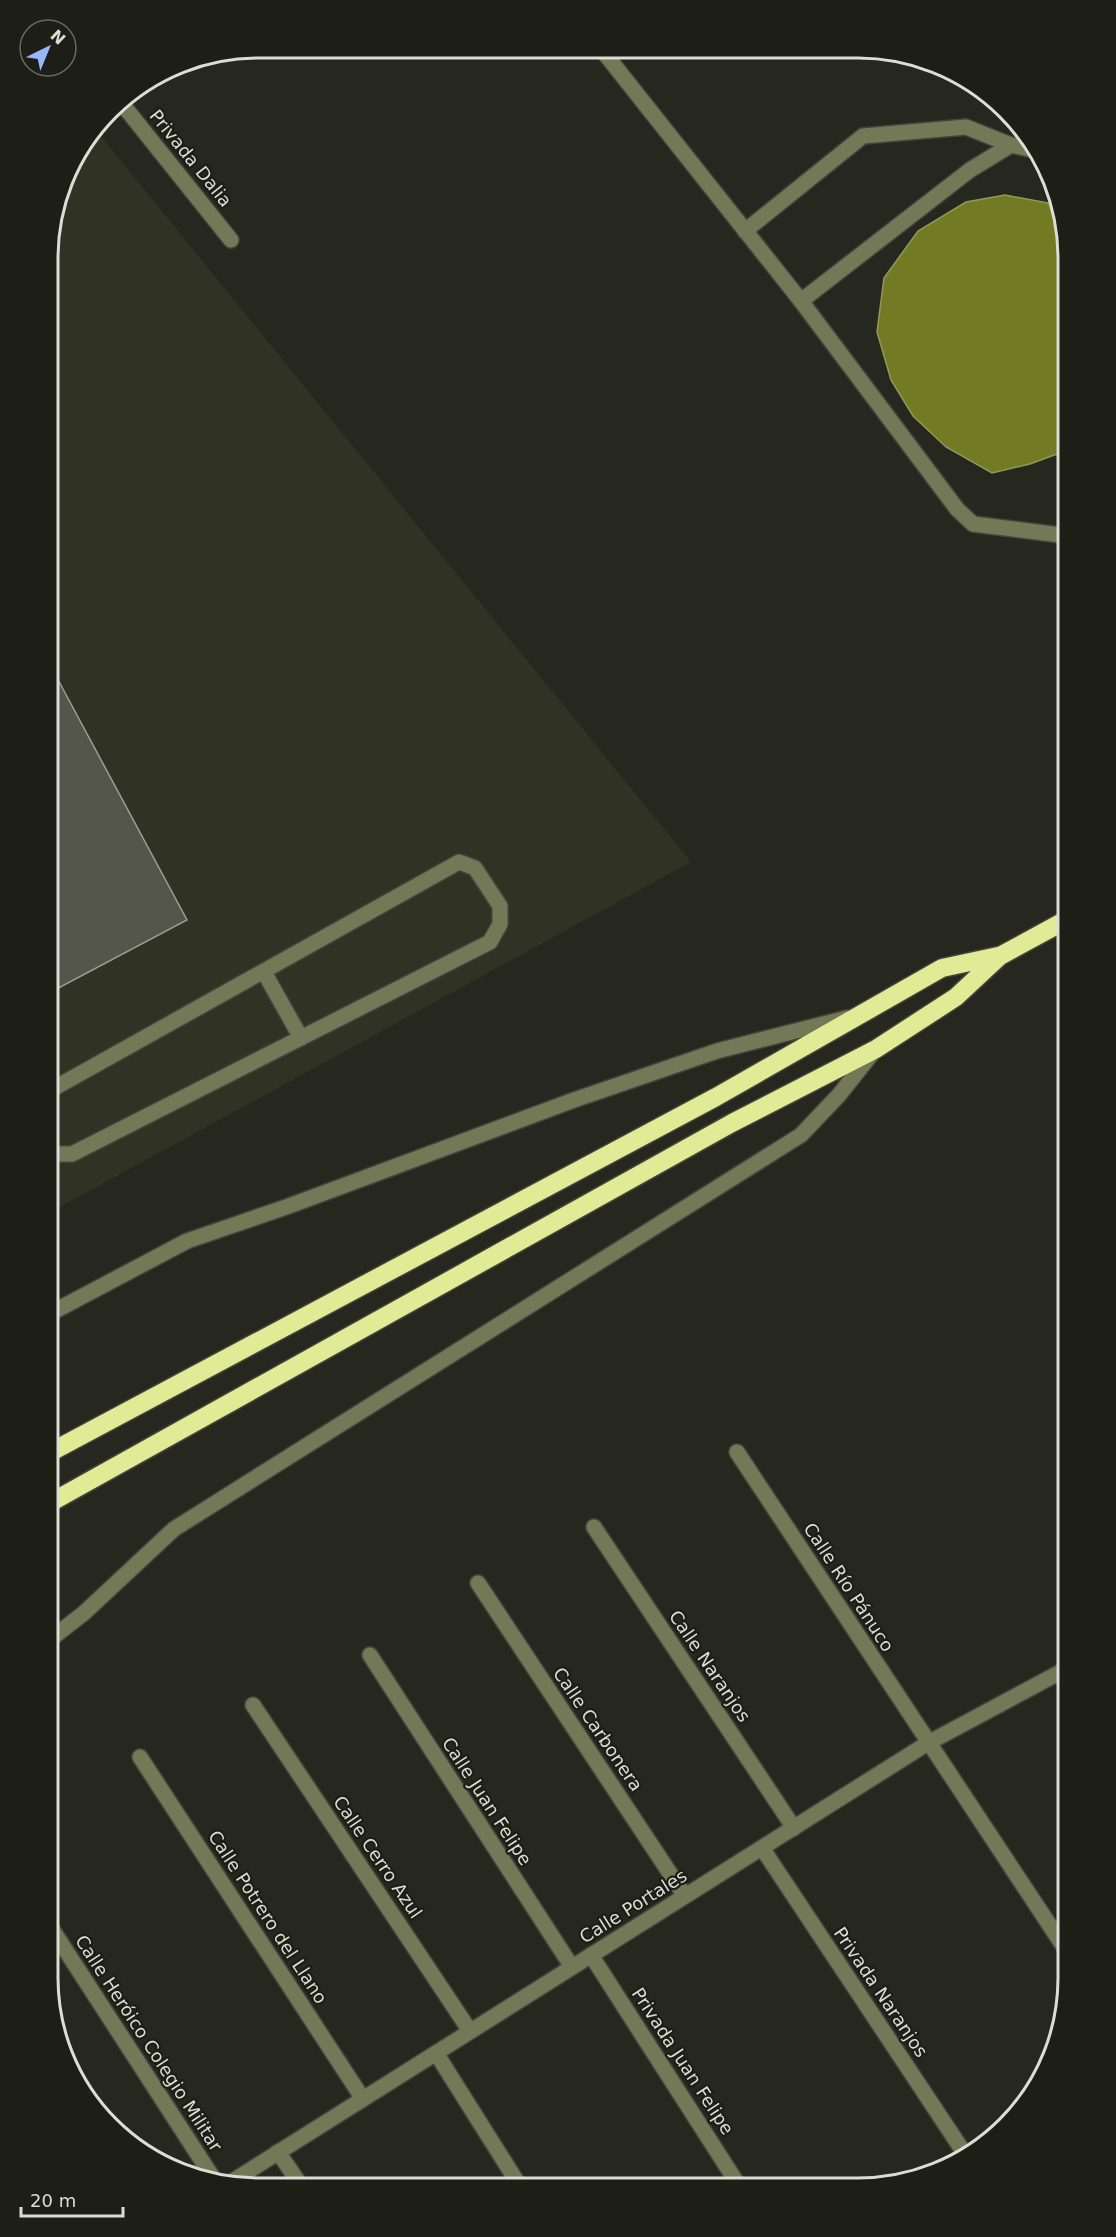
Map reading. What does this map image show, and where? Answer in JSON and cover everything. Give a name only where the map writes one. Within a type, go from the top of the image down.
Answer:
[{"type":"highway","points":[[58,1498],[732,1123],[876,1049],[956,996],[1000,956],[1058,925]]},
{"type":"highway","points":[[58,1448],[706,1103],[942,968],[1000,956]]},
{"type":"street","points":[[608,58],[801,300],[957,509],[973,524],[1058,535]]},
{"type":"street","name":"Privada Dalia","points":[[126,109],[231,240]]},
{"type":"street","points":[[745,231],[863,136],[966,127],[1025,149]]},
{"type":"street","points":[[801,300],[970,170],[1011,145]]},
{"type":"street","points":[[58,1154],[72,1154],[490,942],[500,924],[500,906],[475,868],[459,862],[59,1086]]},
{"type":"street","points":[[264,972],[300,1038]]},
{"type":"street","points":[[58,1309],[187,1241],[289,1206],[574,1100],[717,1051],[856,1016]]},
{"type":"street","points":[[58,1633],[84,1613],[174,1529],[801,1135],[839,1095],[876,1049]]},
{"type":"street","name":"Calle Río Pánuco","points":[[736,1452],[1057,1937]]},
{"type":"street","name":"Calle Naranjos","points":[[594,1527],[794,1828]]},
{"type":"street","name":"Calle Carbonera","points":[[478,1583],[685,1896]]},
{"type":"street","name":"Calle Juan Felipe","points":[[370,1656],[572,1967]]},
{"type":"street","name":"Calle Portales","points":[[239,2177],[928,1743],[1057,1674]]},
{"type":"street","name":"Calle Cerro Azul","points":[[252,1705],[470,2031]]},
{"type":"street","name":"Calle Potrero del Llano","points":[[140,1757],[363,2099]]},
{"type":"street","name":"Privada Naranjos","points":[[762,1848],[962,2149]]},
{"type":"street","name":"Calle Heróico Colegio Militar","points":[[58,1938],[210,2173]]},
{"type":"street","name":"Privada Juan Felipe","points":[[591,1955],[734,2178]]},
{"type":"street","points":[[436,2053],[515,2178]]},
{"type":"street","points":[[278,2152],[296,2178]]},
{"type":"shaded area","points":[[101,136],[691,862],[58,1208],[59,245],[65,207],[74,182],[85,158]]},
{"type":"shaded area","points":[[1005,195],[1048,203],[1054,219],[1057,245],[1058,454],[1030,464],[992,473],[946,447],[913,416],[891,380],[877,332],[884,278],[918,231],[966,202]]},
{"type":"building","points":[[59,681],[187,920],[59,988]]}]
